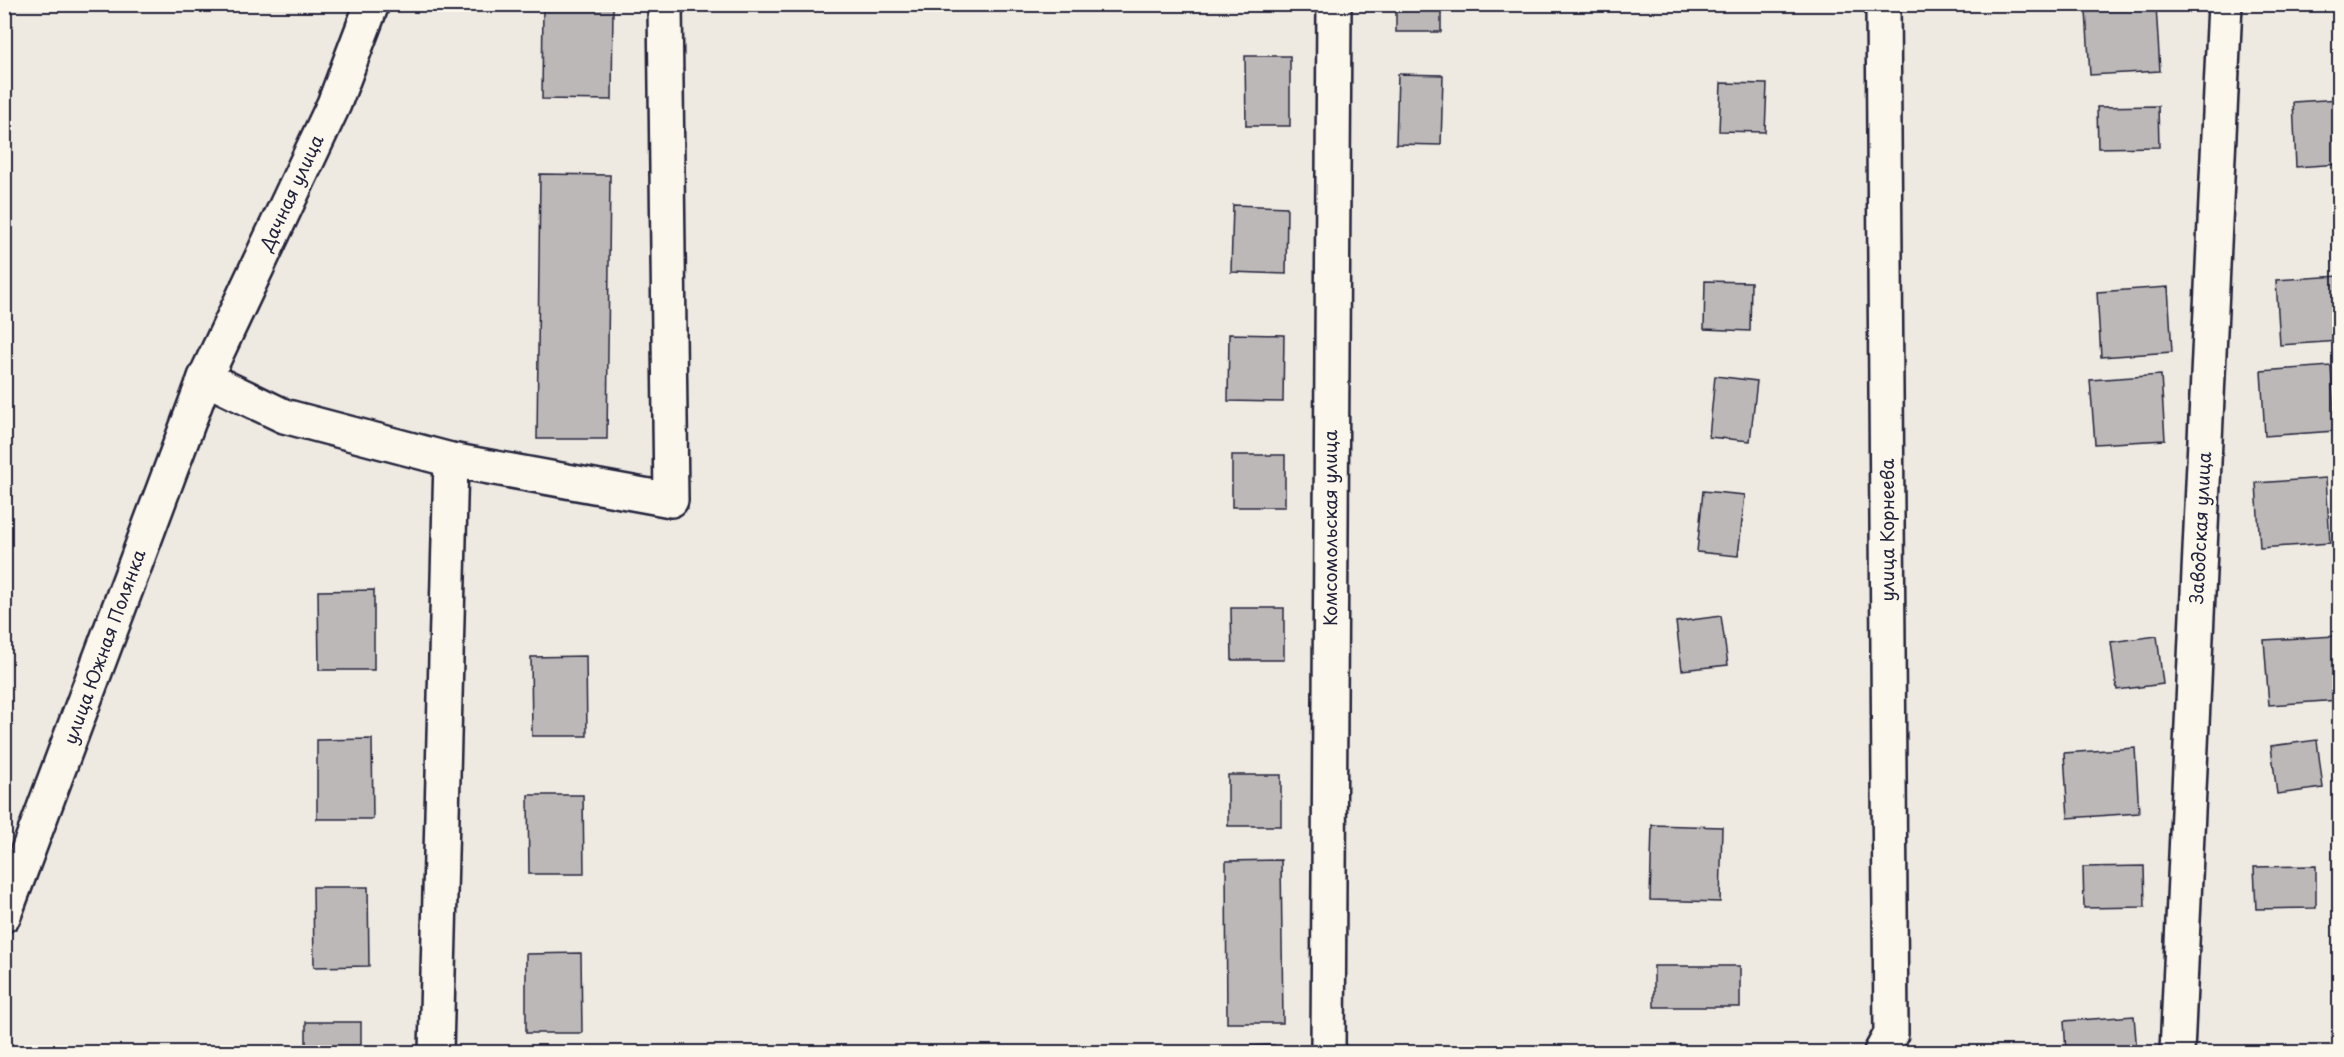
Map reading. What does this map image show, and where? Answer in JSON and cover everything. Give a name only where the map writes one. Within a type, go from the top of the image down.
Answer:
[{"type":"street","name":"Дачная улица","points":[[205,378],[334,104],[372,4]]},
{"type":"street","points":[[205,378],[284,416],[452,460],[671,500],[665,4]]},
{"type":"street","name":"Комсомольская улица","points":[[1328,1053],[1334,4]]},
{"type":"street","name":"улица Корнеева","points":[[1881,1053],[1891,1034],[1883,4]]},
{"type":"street","name":"Заводская улица","points":[[2177,1053],[2225,4]]},
{"type":"street","name":"улица Южная Полянка","points":[[4,915],[205,378]]},
{"type":"street","points":[[436,1053],[452,460]]},
{"type":"building","points":[[543,4],[613,4],[612,100],[542,99]]},
{"type":"building","points":[[1251,4],[1296,4],[1296,7],[1251,7]]},
{"type":"building","points":[[1396,4],[1441,4],[1441,32],[1396,32]]},
{"type":"building","points":[[2156,6],[2160,71],[2090,75],[2086,11]]},
{"type":"building","points":[[1245,56],[1290,56],[1290,126],[1246,126]]},
{"type":"building","points":[[1398,74],[1443,75],[1441,145],[1396,144]]},
{"type":"building","points":[[1721,83],[1767,84],[1765,132],[1719,131]]},
{"type":"building","points":[[2340,99],[2340,164],[2296,167],[2293,102]]},
{"type":"building","points":[[2158,106],[2159,147],[2098,148],[2097,107]]},
{"type":"building","points":[[540,174],[610,175],[607,439],[537,439]]},
{"type":"building","points":[[1233,205],[1287,207],[1286,274],[1231,272]]},
{"type":"building","points":[[2340,276],[2340,341],[2280,345],[2276,280]]},
{"type":"building","points":[[1705,281],[1751,282],[1750,331],[1704,329]]},
{"type":"building","points":[[2168,287],[2172,352],[2101,357],[2097,292]]},
{"type":"building","points":[[1229,334],[1284,335],[1283,402],[1228,401]]},
{"type":"building","points":[[2331,366],[2335,431],[2265,436],[2261,371]]},
{"type":"building","points":[[2161,375],[2165,440],[2095,444],[2090,380]]},
{"type":"building","points":[[1715,376],[1757,381],[1750,441],[1709,437]]},
{"type":"building","points":[[1232,455],[1285,455],[1285,507],[1232,507]]},
{"type":"building","points":[[2326,478],[2330,543],[2260,548],[2256,483]]},
{"type":"building","points":[[1703,491],[1745,495],[1738,556],[1697,552]]},
{"type":"building","points":[[374,590],[374,670],[319,670],[318,591]]},
{"type":"building","points":[[1231,608],[1284,608],[1284,660],[1232,660]]},
{"type":"building","points":[[1721,616],[1728,665],[1682,670],[1676,622]]},
{"type":"building","points":[[2157,636],[2163,684],[2117,690],[2111,642]]},
{"type":"building","points":[[2335,636],[2339,700],[2269,705],[2264,640]]},
{"type":"building","points":[[586,656],[587,736],[532,736],[531,657]]},
{"type":"building","points":[[372,739],[373,819],[317,819],[317,740]]},
{"type":"building","points":[[2317,740],[2323,788],[2277,794],[2271,746]]},
{"type":"building","points":[[2135,748],[2139,813],[2068,818],[2064,753]]},
{"type":"building","points":[[1228,775],[1281,775],[1281,826],[1228,826]]},
{"type":"building","points":[[528,795],[583,795],[584,874],[529,874]]},
{"type":"building","points":[[1652,825],[1722,827],[1720,902],[1650,900]]},
{"type":"building","points":[[1281,860],[1283,1023],[1227,1023],[1226,861]]},
{"type":"building","points":[[2144,866],[2145,907],[2084,908],[2083,867]]},
{"type":"building","points":[[2316,866],[2316,908],[2256,909],[2254,867]]},
{"type":"building","points":[[313,887],[368,887],[369,966],[314,967]]},
{"type":"building","points":[[581,953],[582,1033],[526,1033],[526,954]]},
{"type":"building","points":[[1654,966],[1740,966],[1740,1007],[1654,1007]]},
{"type":"building","points":[[2134,1016],[2137,1052],[2066,1052],[2064,1021]]},
{"type":"building","points":[[306,1022],[361,1022],[361,1052],[306,1052]]},
{"type":"building","points":[[1274,1045],[1274,1052],[1202,1052],[1202,1048]]}]
